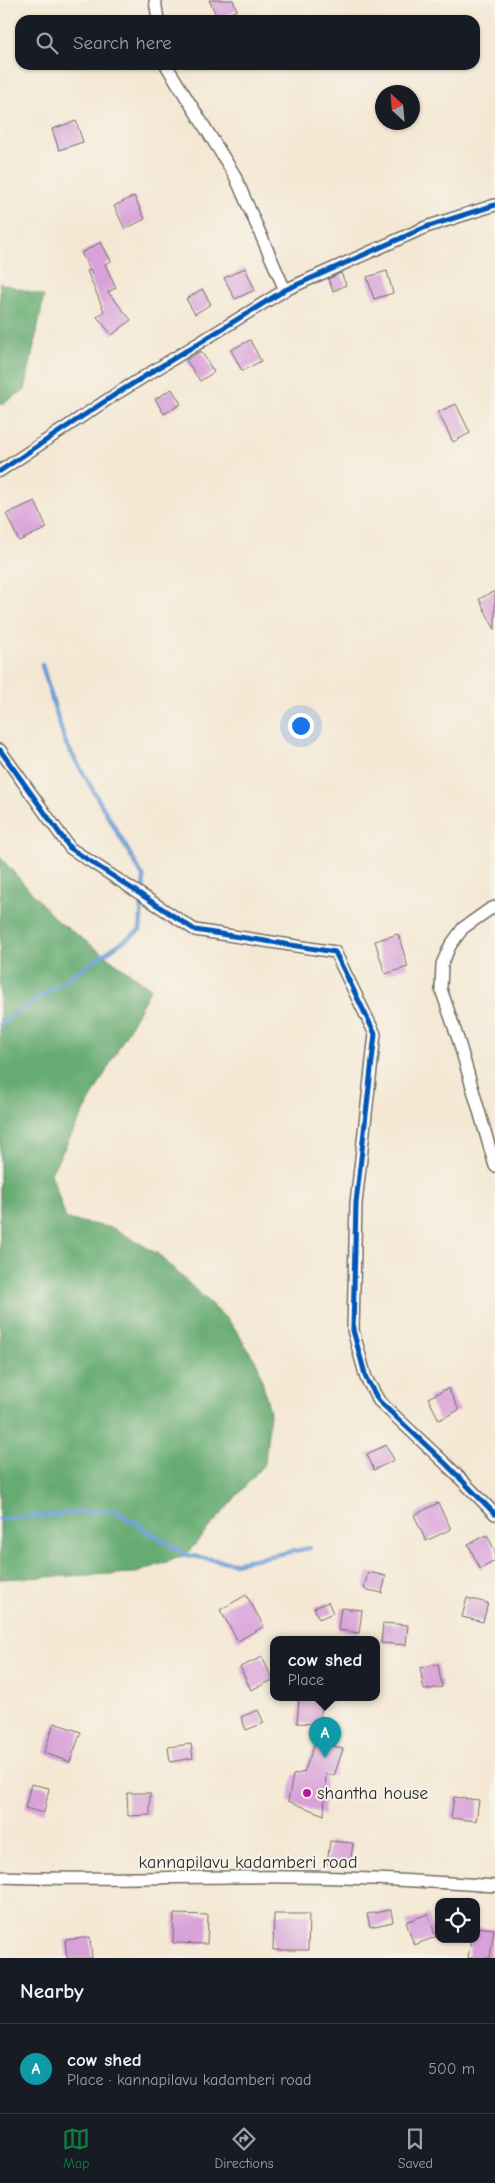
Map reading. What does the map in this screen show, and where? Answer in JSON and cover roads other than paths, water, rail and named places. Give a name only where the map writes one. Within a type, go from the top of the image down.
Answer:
[{"type":"street","points":[[156,0],[158,15]]},
{"type":"street","points":[[169,70],[234,174],[285,290]]},
{"type":"street","points":[[0,471],[116,394],[285,290],[426,227],[495,206]]},
{"type":"street","points":[[0,750],[70,848],[196,930],[335,952],[375,1034],[356,1203],[353,1330],[366,1378],[379,1401],[446,1464],[495,1514]]},
{"type":"street","points":[[495,908],[490,909],[463,928],[450,946],[442,964],[441,989],[459,1042],[495,1166]]},
{"type":"street","name":"kannapilavu kadamberi road","points":[[0,1877],[81,1880],[239,1877],[401,1880],[495,1886]]},
{"type":"waterway","points":[[0,1024],[140,930],[144,878],[65,742],[42,665]]},
{"type":"waterway","points":[[0,1519],[114,1510],[186,1555],[234,1563],[310,1548]]},
{"type":"place","name":"cow shed","points":[[325,1758]]},
{"type":"place","name":"shantha house","points":[[307,1793]]}]
